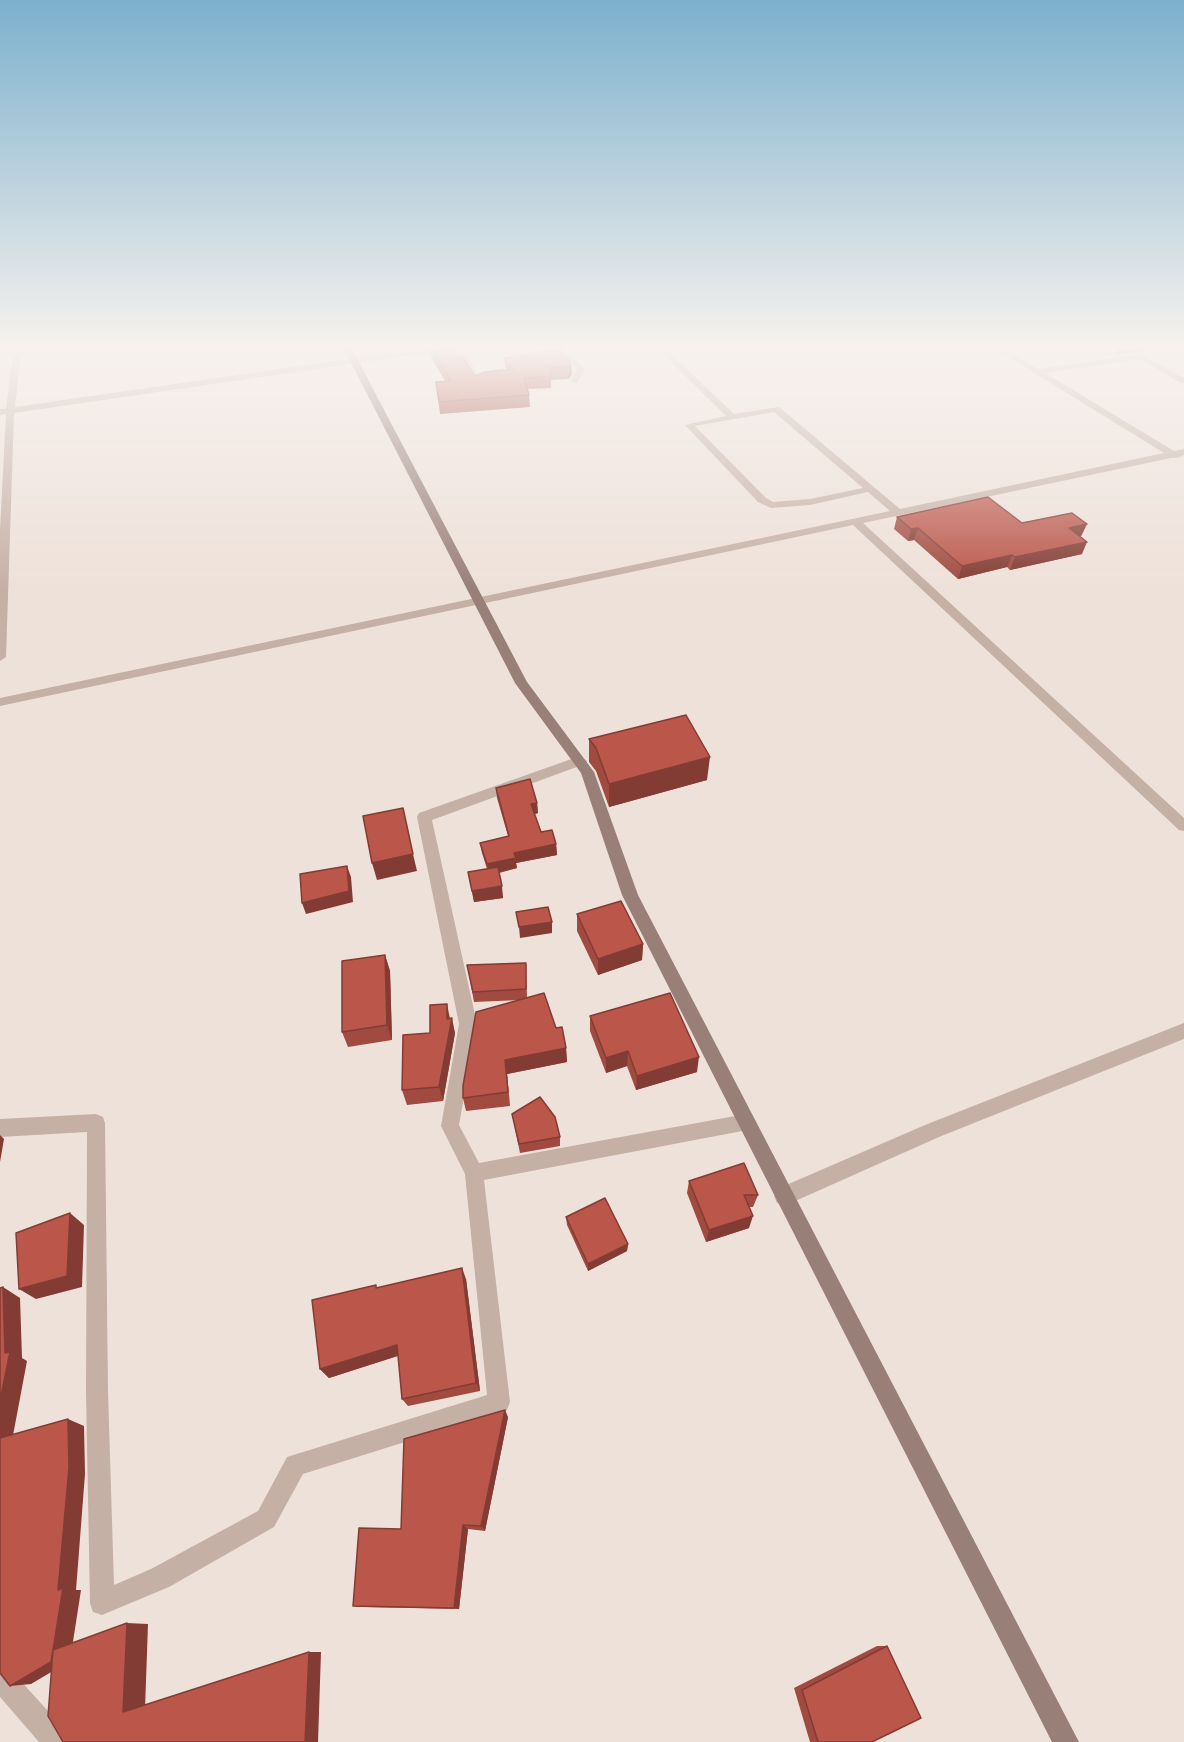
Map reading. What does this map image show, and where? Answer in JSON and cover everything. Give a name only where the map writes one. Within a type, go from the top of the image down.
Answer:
[{"type":"street","points":[[0,657],[5,426]]},
{"type":"street","points":[[388,426],[521,683],[580,761],[594,789],[630,895],[1066,1742]]},
{"type":"street","points":[[690,426],[762,500],[771,505],[810,502],[870,489]]},
{"type":"street","points":[[796,426],[897,512]]},
{"type":"street","points":[[1126,426],[1184,462]]},
{"type":"street","points":[[0,702],[1184,452]]},
{"type":"street","points":[[855,521],[1184,826]]},
{"type":"street","points":[[0,1128],[96,1123],[97,1392],[102,1603],[160,1578],[266,1519],[295,1465],[499,1402],[474,1173],[450,1126],[468,1024],[424,817],[580,761]]},
{"type":"street","points":[[784,1196],[932,1131],[1184,1031]]},
{"type":"street","points":[[474,1173],[746,1123]]},
{"type":"street","points":[[0,1677],[57,1742]]},
{"type":"building","points":[[988,497],[1022,523],[1072,513],[1087,524],[1069,528],[1087,542],[962,566],[918,528],[911,529],[897,517]]},
{"type":"building","points":[[686,715],[710,757],[609,784],[596,748],[589,739]]},
{"type":"building","points":[[530,779],[537,803],[531,804],[541,832],[552,830],[556,844],[514,853],[516,858],[487,864],[480,843],[509,836],[496,788]]},
{"type":"building","points":[[403,808],[413,854],[372,863],[363,816]]},
{"type":"building","points":[[347,866],[349,891],[302,903],[300,874]]},
{"type":"building","points":[[498,867],[502,886],[472,891],[468,872]]},
{"type":"building","points":[[621,901],[643,944],[598,959],[577,914]]},
{"type":"building","points":[[548,907],[552,922],[519,927],[516,912]]},
{"type":"building","points":[[385,955],[387,1025],[342,1032],[342,961]]},
{"type":"building","points":[[526,963],[526,989],[473,992],[467,965]]},
{"type":"building","points":[[544,993],[556,1028],[562,1027],[566,1048],[505,1060],[508,1092],[463,1098],[476,1012]]},
{"type":"building","points":[[670,993],[699,1057],[637,1076],[628,1051],[606,1058],[590,1016]]},
{"type":"building","points":[[447,1004],[447,1019],[452,1018],[439,1087],[402,1090],[403,1035],[430,1033],[430,1005]]},
{"type":"building","points":[[540,1097],[555,1117],[560,1137],[519,1144],[512,1114]]},
{"type":"building","points":[[744,1163],[758,1195],[744,1195],[753,1216],[709,1230],[689,1181]]},
{"type":"building","points":[[605,1198],[628,1244],[588,1264],[566,1217]]},
{"type":"building","points":[[70,1213],[67,1276],[19,1289],[16,1233]]},
{"type":"building","points":[[462,1268],[476,1383],[402,1399],[397,1345],[320,1369],[312,1300]]},
{"type":"building","points":[[3,1287],[5,1353],[10,1352],[0,1401],[0,1288]]},
{"type":"building","points":[[505,1410],[481,1526],[463,1525],[454,1608],[353,1606],[359,1528],[401,1529],[404,1439]]},
{"type":"building","points":[[68,1419],[69,1468],[58,1590],[63,1588],[51,1662],[10,1686],[0,1673],[0,1438]]},
{"type":"building","points":[[127,1623],[123,1712],[309,1652],[305,1742],[63,1742],[48,1716],[53,1650]]},
{"type":"building","points":[[887,1646],[921,1718],[872,1742],[818,1742],[802,1690]]}]
